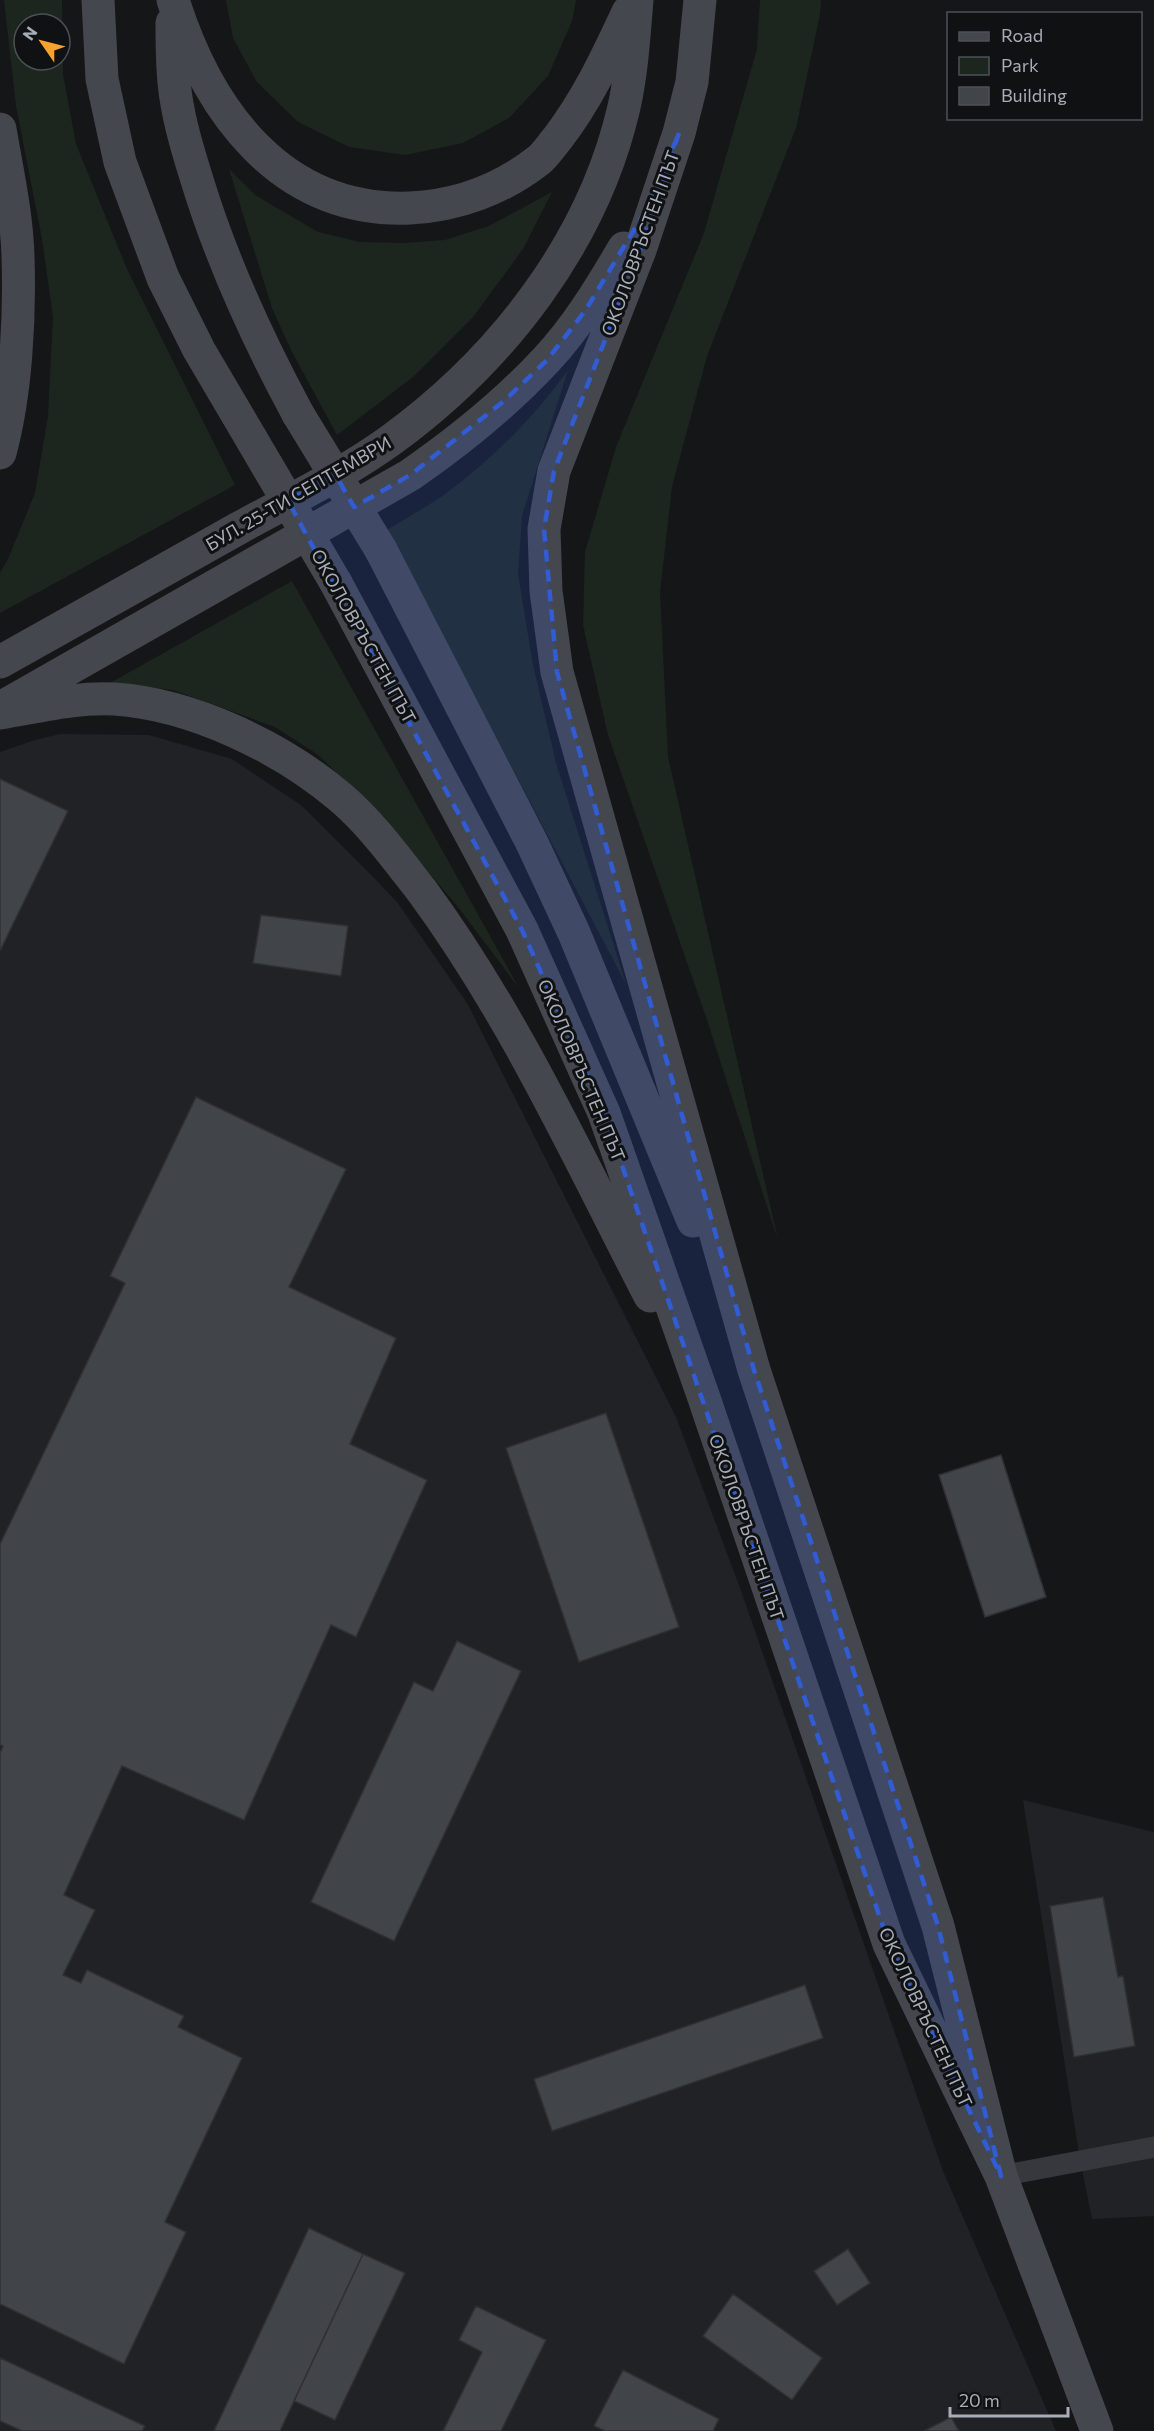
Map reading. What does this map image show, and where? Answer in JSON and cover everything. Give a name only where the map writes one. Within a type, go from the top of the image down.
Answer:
[{"type":"main road","points":[[173,0],[198,68],[219,102],[249,140],[280,169],[314,190],[351,203],[386,209],[430,207],[474,198],[507,181],[541,159],[574,116],[599,74],[635,0]]},
{"type":"main road","points":[[173,0],[174,83],[184,137],[218,246],[242,305],[298,414],[381,550],[532,843],[574,933],[754,1370]]},
{"type":"main road","name":"БУЛ. 25-ТИ СЕПТЕМВРИ","points":[[0,662],[357,462],[405,428],[466,378],[504,336],[541,287],[567,248],[589,207],[606,165],[625,106],[635,0]]},
{"type":"main road","name":"ОКОЛОВРЪСТЕН ПЪТ","points":[[700,0],[692,82],[679,133],[640,250],[554,471],[543,529],[546,591],[557,672],[754,1370],[938,1926],[1001,2176]]},
{"type":"main road","name":"ОКОЛОВРЪСТЕН ПЪТ","points":[[99,3],[102,79],[120,162],[163,278],[200,350],[336,584],[413,723],[527,940],[604,1113],[704,1398],[889,1944],[1001,2176],[1097,2431]]},
{"type":"main road","points":[[0,129],[18,255],[12,385],[0,453]]},
{"type":"main road","points":[[0,711],[410,475],[459,441],[547,360],[585,311],[650,205],[679,133]]},
{"type":"main road","points":[[0,711],[75,701],[114,699],[147,704],[189,715],[231,730],[272,750],[306,771],[342,798],[404,867],[438,914],[512,1031],[704,1398]]},
{"type":"lane","points":[[1001,2176],[1154,2147]]},
{"type":"highlighted area","points":[[679,133],[640,250],[554,471],[544,529],[557,672],[754,1370],[938,1926],[1001,2176],[889,1944],[604,1113],[522,930],[288,501],[335,474],[354,507],[410,475],[504,401],[547,360],[585,311],[649,205]]},
{"type":"shaded area","points":[[60,734],[149,735],[232,759],[301,805],[377,881],[397,902],[467,1003],[676,1417],[740,1588],[943,2171],[1056,2431],[0,2431],[0,752]]},
{"type":"shaded area","points":[[1023,1800],[1154,1832],[1154,2216],[1092,2219],[1080,2160]]},
{"type":"green space","points":[[4,0],[62,0],[62,12],[12,12],[12,71]]},
{"type":"green space","points":[[226,0],[576,0],[572,21],[548,76],[509,118],[463,143],[405,155],[349,147],[298,122],[257,82],[233,38]]},
{"type":"green space","points":[[760,0],[821,0],[820,14],[796,128],[707,356],[672,487],[660,592],[668,757],[778,1240],[706,1017],[608,735],[583,625],[585,552],[616,447],[704,233],[757,49]]},
{"type":"green space","points":[[12,72],[63,72],[76,144],[127,269],[235,485],[0,613],[0,573],[35,493],[48,416],[53,317],[42,239],[16,106]]},
{"type":"green space","points":[[229,169],[255,195],[318,232],[360,242],[403,243],[445,240],[489,226],[552,192],[523,249],[473,317],[413,377],[337,435],[292,352],[272,308]]},
{"type":"green space","points":[[568,370],[522,516],[518,574],[533,665],[556,763],[626,984],[387,530],[445,494],[485,462],[529,418]]},
{"type":"green space","points":[[292,581],[519,988],[458,907],[377,811],[317,754],[275,727],[173,690],[110,683]]},
{"type":"building","points":[[0,779],[68,811],[0,951]]},
{"type":"building","points":[[261,915],[348,926],[341,976],[253,963]]},
{"type":"building","points":[[196,1097],[346,1169],[289,1287],[396,1338],[350,1444],[427,1480],[356,1637],[331,1625],[244,1820],[122,1766],[64,1895],[95,1910],[63,1975],[81,1983],[87,1970],[184,2016],[178,2027],[242,2058],[165,2222],[186,2232],[124,2364],[0,2304],[0,1753],[3,1746],[0,1745],[0,1544],[125,1283],[110,1276]]},
{"type":"building","points":[[606,1413],[679,1627],[579,1662],[506,1448]]},
{"type":"building","points":[[1001,1455],[1046,1597],[985,1617],[939,1475]]},
{"type":"building","points":[[457,1641],[521,1671],[394,1941],[311,1902],[414,1682],[433,1691]]},
{"type":"building","points":[[1103,1897],[1118,1977],[1123,1976],[1135,2046],[1074,2057],[1050,1906]]},
{"type":"building","points":[[805,1985],[823,2038],[552,2131],[534,2079]]},
{"type":"building","points":[[309,2228],[363,2254],[280,2431],[214,2431]]},
{"type":"building","points":[[848,2249],[870,2283],[837,2305],[814,2271]]},
{"type":"building","points":[[363,2254],[405,2273],[335,2420],[294,2401]]},
{"type":"building","points":[[733,2294],[822,2358],[792,2400],[703,2336]]},
{"type":"building","points":[[476,2306],[546,2340],[501,2431],[443,2431],[482,2352],[459,2340]]},
{"type":"building","points":[[0,2358],[145,2426],[142,2431],[22,2431],[0,2421]]},
{"type":"building","points":[[623,2370],[719,2419],[713,2431],[605,2431],[594,2426]]},
{"type":"building","points":[[951,2417],[959,2431],[924,2431]]}]
